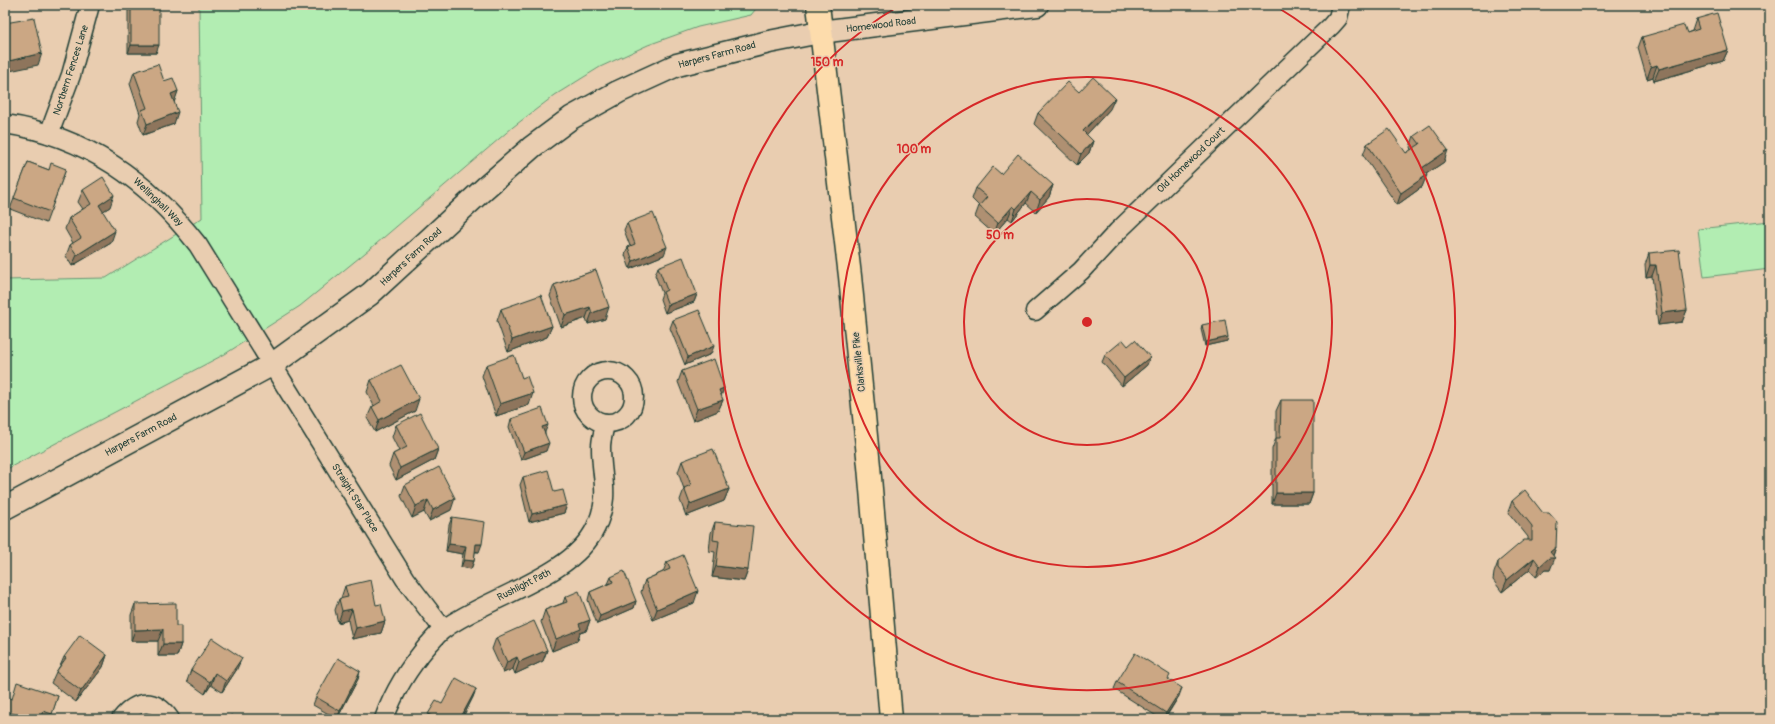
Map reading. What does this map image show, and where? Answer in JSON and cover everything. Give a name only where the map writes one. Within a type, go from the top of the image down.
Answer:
[{"type":"main road","name":"Clarksville Pike","points":[[818,5],[868,450],[891,719]]},
{"type":"main road","name":"Homewood Road","points":[[820,32],[1037,5]]},
{"type":"main road","name":"Harpers Farm Road","points":[[5,508],[272,364],[370,294],[485,188],[532,147],[571,118],[618,92],[677,64],[720,52],[820,32]]},
{"type":"street","name":"Northern Fences Lane","points":[[49,134],[70,75],[90,5]]},
{"type":"street","name":"Old Homewood Court","points":[[1035,311],[1081,270],[1118,231],[1332,26],[1338,18],[1341,5]]},
{"type":"street","name":"Wellinghall Way","points":[[5,124],[49,134],[82,148],[109,161],[138,182],[178,219],[198,245],[272,364]]},
{"type":"street","name":"Straight Star Place","points":[[272,364],[405,579],[443,629]]},
{"type":"street","name":"Rushlight Path","points":[[384,719],[395,693],[407,672],[443,629],[563,565],[582,547],[595,529],[602,512],[606,493],[601,445],[605,423]]},
{"type":"street","points":[[121,719],[130,709],[138,705],[147,704],[155,705],[164,710],[170,719]]},
{"type":"green space","points":[[199,5],[759,5],[751,15],[698,27],[648,45],[600,67],[555,95],[513,127],[376,244],[300,306],[225,354],[5,470],[5,280],[106,278],[202,218]]},
{"type":"green space","points":[[1770,221],[1770,269],[1704,277],[1698,229]]},
{"type":"building","points":[[131,5],[159,5],[159,45],[131,45]]},
{"type":"building","points":[[1717,13],[1728,50],[1659,69],[1657,65],[1651,67],[1642,37],[1684,25],[1687,33],[1699,29],[1696,19]]},
{"type":"building","points":[[34,18],[42,53],[5,62],[5,23]]},
{"type":"building","points":[[158,64],[164,81],[173,78],[178,91],[171,94],[178,112],[147,124],[142,110],[147,108],[134,72]]},
{"type":"building","points":[[1093,77],[1115,98],[1083,131],[1093,141],[1081,154],[1038,113],[1068,82],[1079,92]]},
{"type":"building","points":[[1430,125],[1448,150],[1422,168],[1427,175],[1401,193],[1367,144],[1389,129],[1406,153],[1420,144],[1414,136]]},
{"type":"building","points":[[1018,154],[1053,185],[1040,200],[1031,192],[1016,209],[1013,206],[998,223],[979,206],[987,197],[976,188],[993,167],[1001,174]]},
{"type":"building","points":[[28,162],[49,170],[51,163],[66,169],[50,212],[14,198]]},
{"type":"building","points":[[103,177],[114,195],[99,205],[115,231],[77,255],[70,245],[81,238],[69,218],[91,204],[83,190]]},
{"type":"building","points":[[653,213],[667,247],[633,261],[628,247],[635,244],[627,223]]},
{"type":"building","points":[[1679,250],[1687,310],[1662,313],[1656,265],[1650,265],[1649,253]]},
{"type":"building","points":[[683,257],[697,294],[668,305],[663,292],[667,290],[658,267]]},
{"type":"building","points":[[596,270],[609,307],[592,313],[590,307],[565,315],[554,285]]},
{"type":"building","points":[[541,295],[552,326],[512,340],[501,309]]},
{"type":"building","points":[[699,310],[714,346],[688,357],[673,320]]},
{"type":"building","points":[[1225,320],[1228,337],[1206,342],[1202,325]]},
{"type":"building","points":[[1123,340],[1128,346],[1135,340],[1150,357],[1124,378],[1105,355]]},
{"type":"building","points":[[514,355],[522,378],[527,376],[533,393],[500,404],[486,365]]},
{"type":"building","points":[[714,359],[724,388],[719,390],[723,400],[697,409],[682,371]]},
{"type":"building","points":[[401,365],[419,399],[379,420],[372,407],[382,401],[371,380]]},
{"type":"building","points":[[1281,400],[1313,400],[1313,493],[1276,493],[1276,438],[1280,438]]},
{"type":"building","points":[[542,408],[548,425],[542,427],[549,443],[524,452],[511,419]]},
{"type":"building","points":[[420,413],[438,449],[400,468],[393,454],[407,447],[396,425]]},
{"type":"building","points":[[713,449],[729,489],[690,504],[684,488],[691,485],[682,461]]},
{"type":"building","points":[[439,467],[455,498],[433,510],[428,500],[416,506],[405,485]]},
{"type":"building","points":[[548,470],[554,492],[563,490],[567,505],[532,514],[523,477]]},
{"type":"building","points":[[1525,490],[1543,513],[1549,513],[1557,522],[1556,547],[1550,552],[1555,558],[1549,558],[1540,566],[1534,558],[1507,580],[1498,569],[1498,562],[1524,540],[1532,540],[1532,526],[1512,501]]},
{"type":"building","points":[[452,517],[485,522],[482,544],[476,544],[474,561],[464,560],[466,546],[449,544]]},
{"type":"building","points":[[715,522],[753,526],[748,570],[716,566],[719,541],[713,540]]},
{"type":"building","points":[[683,555],[698,591],[657,609],[645,580],[670,569],[667,562]]},
{"type":"building","points":[[624,571],[636,601],[600,616],[590,592],[613,582],[611,577]]},
{"type":"building","points":[[371,580],[376,605],[381,604],[385,621],[356,628],[352,609],[342,611],[339,599],[348,597],[345,586]]},
{"type":"building","points":[[579,591],[590,620],[579,624],[581,629],[556,639],[545,610],[567,602],[565,597]]},
{"type":"building","points":[[176,603],[176,626],[181,626],[181,644],[163,644],[163,629],[135,630],[135,604]]},
{"type":"building","points":[[534,621],[547,650],[519,662],[517,657],[507,662],[496,638]]},
{"type":"building","points":[[80,635],[107,655],[81,691],[56,672],[66,658],[64,657]]},
{"type":"building","points":[[212,638],[242,658],[226,681],[215,673],[210,682],[191,670]]},
{"type":"building","points":[[1135,653],[1170,675],[1168,679],[1182,688],[1166,713],[1117,682]]},
{"type":"building","points":[[338,658],[360,671],[340,711],[316,697]]},
{"type":"building","points":[[456,678],[476,689],[460,719],[437,719],[428,714],[436,701],[442,704]]},
{"type":"building","points":[[17,682],[58,696],[52,714],[43,711],[40,719],[25,719],[26,718],[5,711],[5,696],[12,699]]},
{"type":"building","points":[[231,715],[237,719],[228,719]]}]
